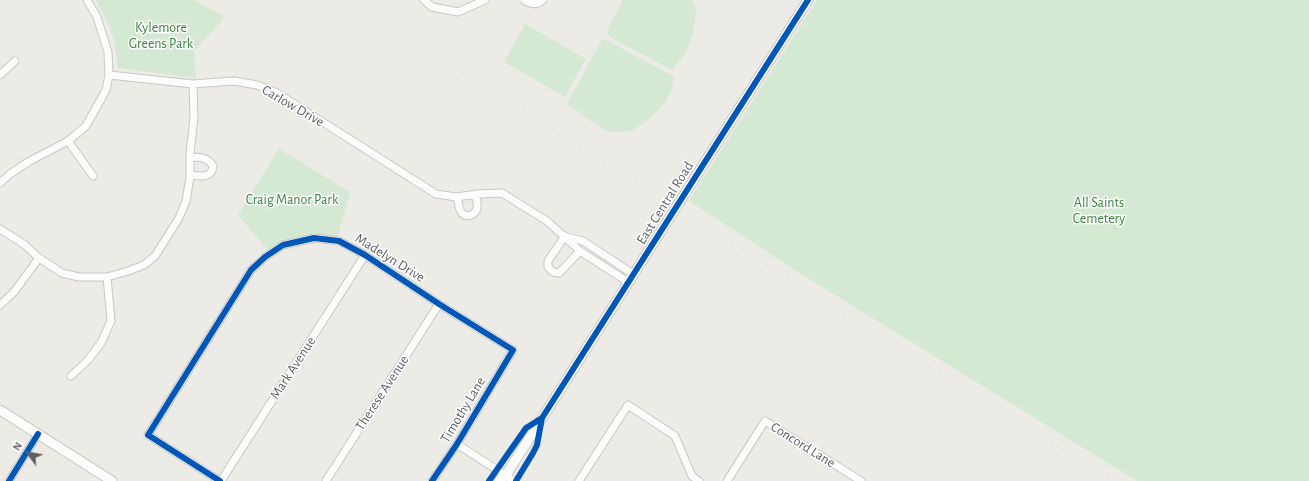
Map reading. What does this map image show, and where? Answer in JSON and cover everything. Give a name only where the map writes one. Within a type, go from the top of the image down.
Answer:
[{"type":"main road","name":"East Central Road","points":[[503,479],[808,0]]},
{"type":"main road","points":[[0,410],[112,481]]},
{"type":"street","points":[[0,183],[28,162],[68,141],[86,126],[106,90],[109,75],[108,52],[97,17],[87,0]]},
{"type":"street","points":[[424,0],[432,7],[458,12],[485,0]]},
{"type":"street","points":[[524,0],[532,4],[540,3],[543,0]]},
{"type":"street","points":[[0,75],[15,61]]},
{"type":"street","name":"Carlow Drive","points":[[109,75],[194,84],[234,81],[257,85],[277,93],[436,194],[458,197],[475,194],[502,193],[547,221],[580,250],[628,282]]},
{"type":"street","points":[[0,229],[25,245],[39,258],[62,273],[79,278],[107,277],[144,265],[155,256],[179,218],[186,200],[190,175],[190,157],[194,118],[194,84]]},
{"type":"street","points":[[68,141],[94,176]]},
{"type":"street","points":[[190,157],[205,158],[209,160],[213,166],[211,173],[208,175],[190,175]]},
{"type":"street","points":[[458,197],[462,214],[471,216],[475,213],[477,207],[475,194]]},
{"type":"street","points":[[565,236],[548,260],[548,267],[553,272],[559,273],[580,250]]},
{"type":"street","name":"Carlow Drive","points":[[565,236],[583,241],[633,274]]},
{"type":"street","name":"Madelyn Drive","points":[[221,481],[148,435],[251,270],[265,257],[282,245],[314,238],[339,241],[365,255],[439,304],[513,350]]},
{"type":"street","name":"Mark Avenue","points":[[221,481],[365,255]]},
{"type":"street","points":[[0,305],[14,292],[39,258]]},
{"type":"street","points":[[70,376],[88,360],[102,343],[111,321],[107,277]]},
{"type":"street","name":"Therese Avenue","points":[[326,481],[439,304]]},
{"type":"street","name":"Timothy Lane","points":[[432,481],[457,444],[513,350]]},
{"type":"street","points":[[579,481],[628,405],[675,436],[692,476],[699,481]]},
{"type":"street","name":"Concord Lane","points":[[727,481],[765,421],[861,481]]},
{"type":"street","points":[[9,481],[38,434]]},
{"type":"street","name":"Timothy Lane","points":[[457,444],[503,479],[514,481]]},
{"type":"green space","name":"Kylemore Greens Park","points":[[96,0],[194,0],[225,17],[194,51],[196,78],[118,68],[114,40]]},
{"type":"green space","points":[[623,0],[692,0],[696,9],[694,28],[689,45],[684,55],[672,70],[610,37],[608,34],[608,28]]},
{"type":"green space","name":"All Saints Cemetery","points":[[817,0],[1309,0],[1309,481],[1137,481],[814,282],[689,201]]},
{"type":"green space","points":[[525,24],[586,59],[565,97],[504,62]]},
{"type":"green space","points":[[605,39],[674,77],[669,96],[665,103],[648,120],[631,130],[620,132],[606,131],[567,104],[602,40]]},
{"type":"green space","name":"Craig Manor Park","points":[[279,149],[350,192],[337,238],[310,236],[293,238],[267,249],[238,215]]},
{"type":"railway","points":[[345,0],[1113,481]]},
{"type":"cycle path","points":[[516,481],[537,445],[542,418],[808,0]]},
{"type":"cycle path","points":[[220,481],[148,435],[251,270],[265,257],[283,245],[314,238],[339,241],[365,255],[439,304],[513,350],[457,444],[432,481]]},
{"type":"cycle path","points":[[489,481],[526,428],[542,418]]},
{"type":"cycle path","points":[[9,481],[38,434]]}]
